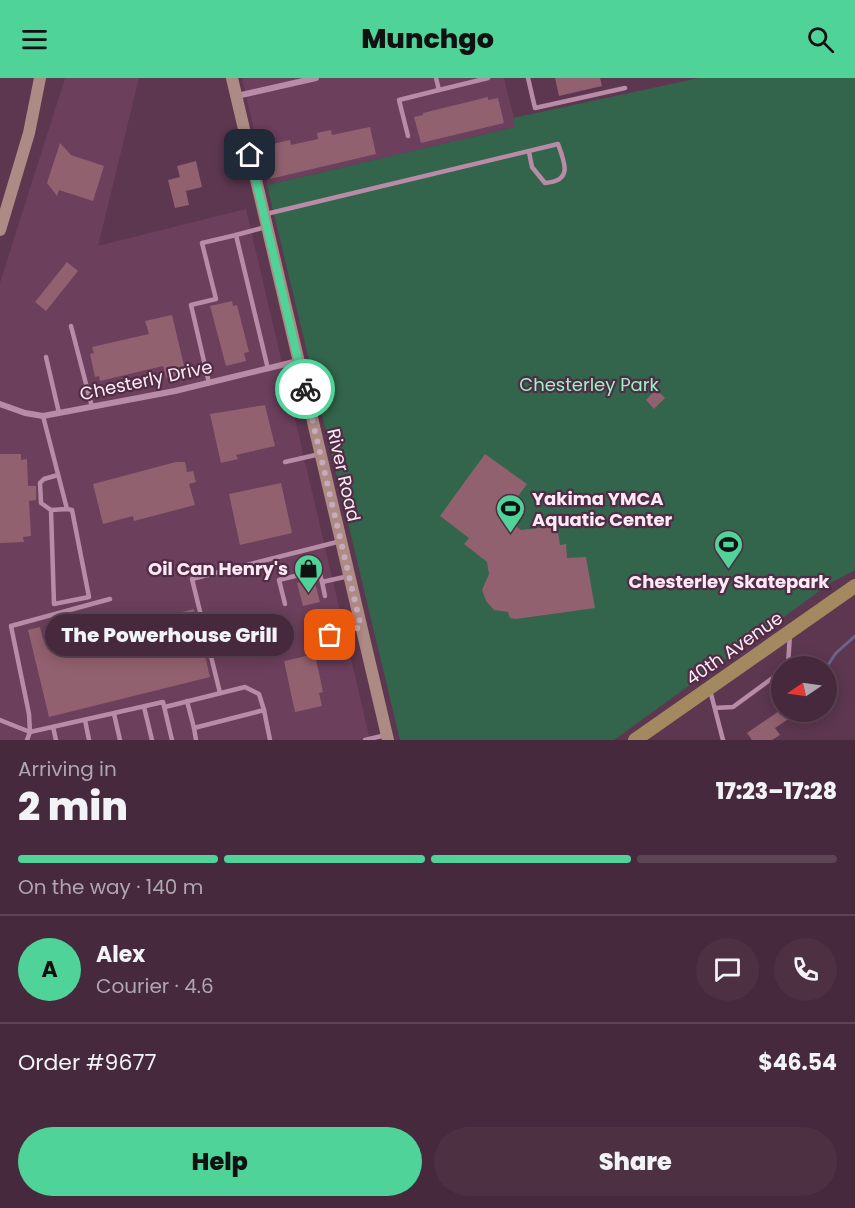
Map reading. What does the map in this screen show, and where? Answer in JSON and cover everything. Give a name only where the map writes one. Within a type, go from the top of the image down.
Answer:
[{"type":"main road","name":"40th Avenue","points":[[635,740],[855,586]]},
{"type":"street","points":[[0,230],[29,133],[40,78]]},
{"type":"street","name":"River Road","points":[[232,78],[387,737]]},
{"type":"street","points":[[236,96],[316,78]]},
{"type":"street","name":"Chesterly Drive","points":[[0,404],[25,413],[43,416],[209,383],[298,361]]},
{"type":"lane","points":[[436,78],[439,90]]},
{"type":"lane","points":[[408,136],[399,100],[488,78]]},
{"type":"lane","points":[[528,78],[535,108],[625,88]]},
{"type":"lane","points":[[263,214],[558,144],[566,165],[564,175],[554,182],[545,183],[532,168],[529,152]]},
{"type":"lane","points":[[209,383],[191,305],[216,299],[202,243],[267,227]]},
{"type":"lane","points":[[236,235],[268,369]]},
{"type":"lane","points":[[72,326],[92,407]]},
{"type":"lane","points":[[46,357],[59,413]]},
{"type":"lane","points":[[43,416],[67,509]]},
{"type":"lane","points":[[285,462],[320,454]]},
{"type":"lane","points":[[51,510],[54,604],[89,597],[72,510],[51,510],[41,503],[40,483],[44,479],[58,475]]},
{"type":"lane","points":[[220,693],[192,579],[341,541]]},
{"type":"lane","points":[[285,604],[279,579],[319,570],[325,596]]},
{"type":"lane","points":[[322,582],[349,576]]},
{"type":"lane","points":[[27,740],[30,732],[29,714],[11,626],[110,599]]},
{"type":"lane","points":[[330,635],[361,627]]},
{"type":"lane","points":[[789,656],[790,630]]},
{"type":"lane","points":[[715,708],[733,707],[771,679]]},
{"type":"lane","points":[[165,706],[245,687],[252,689],[259,694],[270,740]]},
{"type":"lane","points":[[710,687],[723,740]]},
{"type":"lane","points":[[187,701],[196,740]]},
{"type":"lane","points":[[0,720],[30,732],[164,702],[172,740]]},
{"type":"lane","points":[[144,706],[152,740]]},
{"type":"lane","points":[[194,728],[264,710]]},
{"type":"lane","points":[[114,714],[120,740]]},
{"type":"lane","points":[[85,720],[89,740]]},
{"type":"lane","points":[[53,727],[56,740]]},
{"type":"lane","points":[[365,740],[387,737]]},
{"type":"shaded area","points":[[65,78],[139,78],[98,246],[246,209],[370,740],[0,740],[0,283]]},
{"type":"shaded area","points":[[242,78],[504,78],[516,127],[267,185]]},
{"type":"green space","name":"Chesterley Park","points":[[699,78],[855,78],[855,570],[832,582],[614,740],[400,740],[267,185],[515,127],[513,118]]},
{"type":"building","points":[[555,78],[600,78],[602,86],[559,96]]},
{"type":"building","points":[[488,97],[488,100],[498,98],[504,123],[421,143],[414,117]]},
{"type":"building","points":[[370,127],[376,154],[270,179],[263,146],[290,140],[291,145],[318,139],[317,133],[331,130],[332,135]]},
{"type":"building","points":[[60,143],[71,155],[104,166],[93,201],[59,190],[57,196],[47,183]]},
{"type":"building","points":[[196,161],[202,187],[186,191],[189,205],[175,208],[168,180],[180,177],[177,166]]},
{"type":"building","points":[[67,262],[78,271],[46,311],[35,302]]},
{"type":"building","points":[[232,301],[233,306],[237,305],[249,352],[244,353],[246,361],[226,366],[210,306]]},
{"type":"building","points":[[172,315],[186,374],[166,378],[163,366],[100,381],[99,376],[95,377],[90,354],[94,353],[92,347],[149,334],[145,321]]},
{"type":"building","points":[[656,389],[665,398],[654,409],[646,400]]},
{"type":"building","points":[[265,405],[275,446],[236,455],[238,459],[221,463],[210,414]]},
{"type":"building","points":[[0,454],[21,454],[21,460],[27,459],[28,486],[36,486],[36,500],[29,501],[31,536],[23,537],[24,542],[0,543]]},
{"type":"building","name":"Yakima YMCA Aquatic Center","points":[[485,454],[527,484],[503,517],[521,530],[557,526],[560,545],[566,544],[567,558],[586,557],[595,608],[516,619],[510,618],[508,612],[494,610],[486,601],[482,590],[489,574],[487,562],[464,544],[469,538],[440,516]]},
{"type":"building","points":[[176,462],[185,462],[187,472],[193,471],[196,482],[189,484],[195,505],[134,521],[133,516],[103,524],[93,484]]},
{"type":"building","points":[[281,483],[292,533],[240,545],[229,494]]},
{"type":"building","name":"Oil Can Henry's","points":[[314,579],[320,602],[303,606],[297,583]]},
{"type":"building","points":[[194,609],[210,677],[49,717],[28,630],[40,627],[43,639],[129,619],[137,653],[177,643],[170,615]]},
{"type":"building","points":[[315,654],[323,692],[319,693],[322,706],[295,712],[284,661]]},
{"type":"building","points":[[771,717],[771,722],[784,722],[775,728],[780,735],[772,740],[752,740],[747,733]]},
{"type":"waterway","points":[[834,656],[855,636]]},
{"type":"way so far","points":[[305,389],[361,627],[330,635]]},
{"type":"place","name":"Yakima YMCA Aquatic Center","points":[[511,534]]},
{"type":"place","name":"Chesterley Skatepark","points":[[729,570]]},
{"type":"place","name":"Oil Can Henry's","points":[[309,594]]},
{"type":"place","name":"The Powerhouse Grill","points":[[330,635]]},
{"type":"route","points":[[250,155],[305,389]]}]
